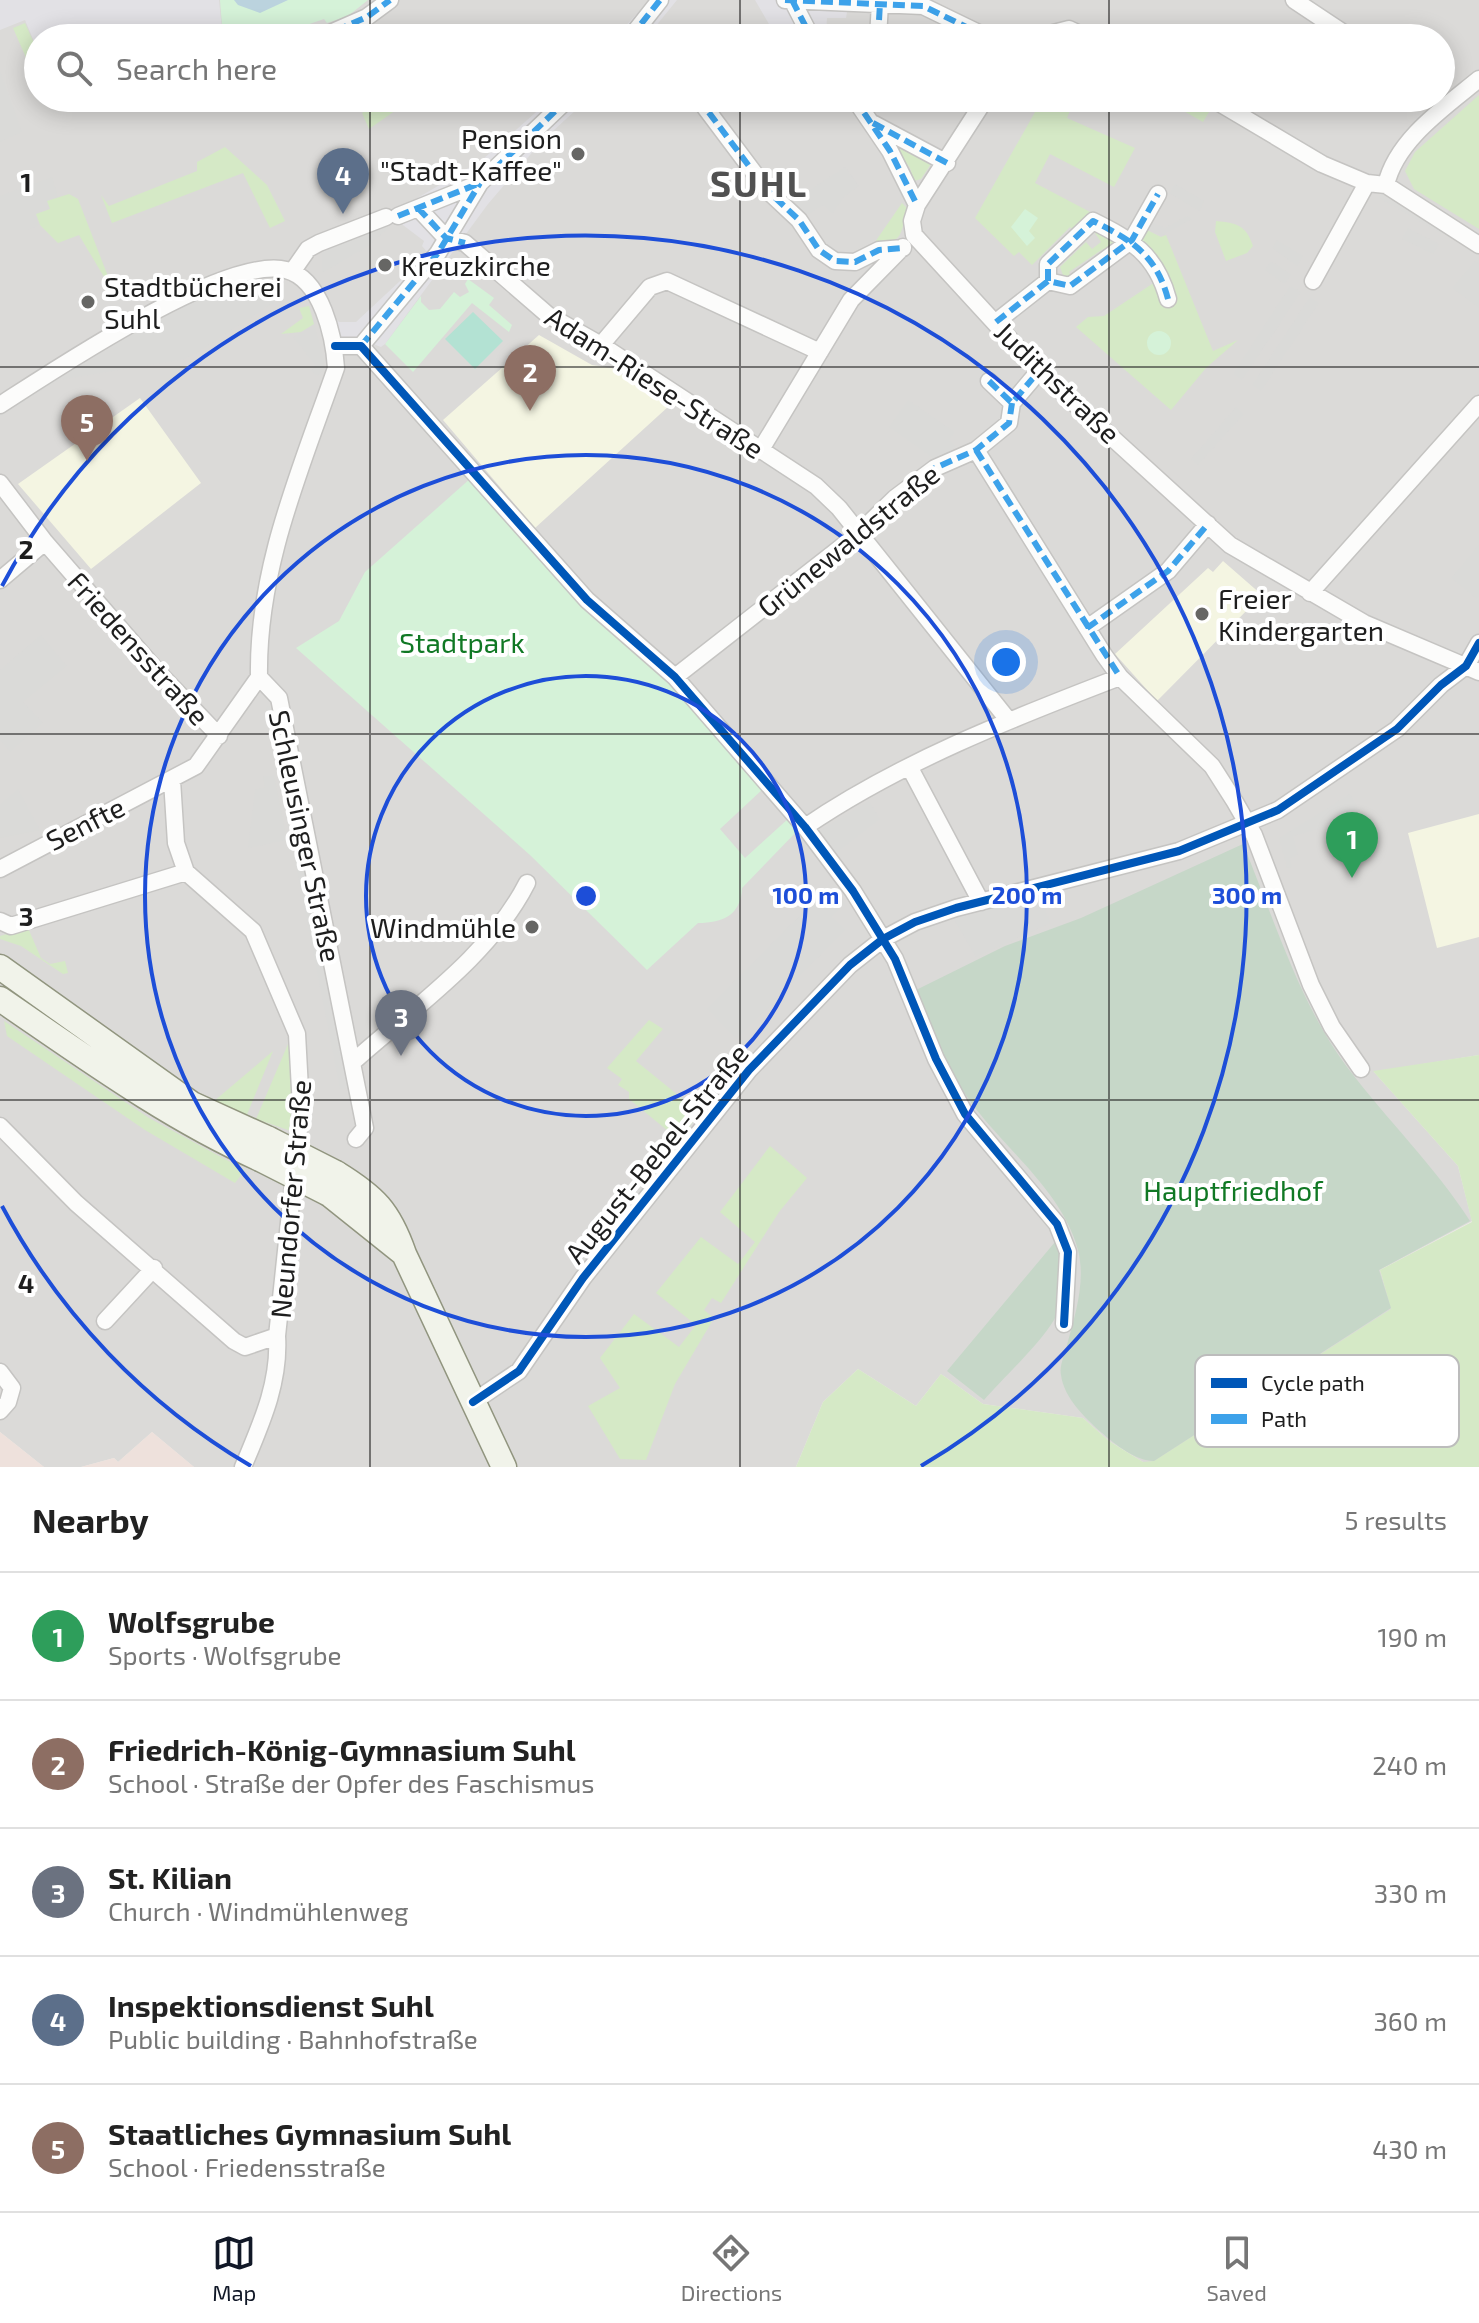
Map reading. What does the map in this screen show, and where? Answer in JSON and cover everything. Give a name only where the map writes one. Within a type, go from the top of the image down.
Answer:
[{"type":"main road","points":[[0,967],[192,1104],[265,1149],[332,1184],[404,1254],[504,1467]]},
{"type":"main road","points":[[0,999],[171,1113],[265,1149]]},
{"type":"street","points":[[347,24],[390,0]]},
{"type":"street","points":[[641,24],[660,0]]},
{"type":"street","points":[[785,0],[923,6],[960,24]]},
{"type":"street","points":[[792,0],[804,24]]},
{"type":"street","points":[[1294,0],[1330,24]]},
{"type":"street","points":[[879,24],[880,3]]},
{"type":"street","points":[[1455,94],[1479,79]]},
{"type":"street","points":[[361,346],[438,253],[480,183],[554,112]]},
{"type":"street","points":[[713,112],[767,190],[799,220],[819,250],[835,261],[855,262],[879,250],[909,242]]},
{"type":"street","points":[[864,112],[917,205]]},
{"type":"street","points":[[760,451],[851,300],[909,242],[917,205],[978,112]]},
{"type":"street","points":[[1234,112],[1292,148],[1367,183],[1386,185],[1479,245]]},
{"type":"street","points":[[1386,185],[1389,172],[1405,146],[1435,112]]},
{"type":"street","points":[[870,121],[947,163]]},
{"type":"street","points":[[0,405],[129,323],[244,274],[269,268],[292,272],[308,249],[319,243],[480,183]]},
{"type":"street","points":[[1313,281],[1367,183]]},
{"type":"street","points":[[1048,281],[1070,286],[1132,240],[1158,194]]},
{"type":"street","points":[[418,208],[446,238]]},
{"type":"street","points":[[1048,281],[1048,264],[1093,221],[1132,240],[1163,280],[1168,299]]},
{"type":"street","name":"Adam-Riese-Straße","points":[[446,238],[465,243],[548,315],[601,345],[816,486],[839,508],[1009,721]]},
{"type":"street","name":"Judithstraße","points":[[909,242],[996,322],[1039,371],[1208,524],[1260,566],[1364,623],[1473,669]]},
{"type":"street","name":"Schleusinger Straße","points":[[292,272],[312,289],[335,346],[336,368],[298,468],[275,550],[259,645],[259,677],[279,698],[365,1128],[356,1139]]},
{"type":"street","points":[[601,345],[650,287],[667,281],[820,352]]},
{"type":"street","points":[[996,322],[1048,281]]},
{"type":"street","points":[[335,346],[361,346],[587,600],[675,677],[805,827],[895,959],[936,1059],[965,1114],[1057,1224],[1068,1252],[1064,1324]]},
{"type":"street","name":"Grünewaldstraße","points":[[675,677],[858,534],[895,498],[935,468],[961,453],[976,450],[1009,423],[1012,403],[1039,371]]},
{"type":"street","points":[[989,381],[1012,403]]},
{"type":"street","points":[[1310,593],[1479,404]]},
{"type":"street","points":[[976,450],[1120,677],[1212,766],[1248,825],[1311,985],[1332,1027],[1361,1069]]},
{"type":"street","name":"Friedensstraße","points":[[0,483],[45,542],[156,670],[219,736]]},
{"type":"street","points":[[1087,628],[1168,571],[1208,524]]},
{"type":"street","points":[[0,580],[45,542]]},
{"type":"street","points":[[1473,669],[1479,643]]},
{"type":"street","name":"August-Bebel-Straße","points":[[473,1402],[503,1385],[519,1371],[583,1278],[749,1070],[850,965],[883,939],[978,895],[1147,861],[1248,825],[1306,794],[1397,729],[1441,685],[1473,669]]},
{"type":"street","name":"Senfte","points":[[0,869],[196,766],[259,677]]},
{"type":"street","points":[[805,827],[838,804],[910,768],[1009,721],[1120,677]]},
{"type":"street","points":[[910,768],[978,895]]},
{"type":"street","points":[[0,921],[11,926],[186,872],[176,843],[172,780]]},
{"type":"street","name":"Neundorfer Straße","points":[[186,872],[253,931],[297,1034],[302,1067],[294,1191],[277,1336],[279,1360],[272,1391],[243,1467]]},
{"type":"street","points":[[353,1062],[470,958],[511,913],[527,883]]},
{"type":"street","points":[[0,1126],[76,1203],[245,1347],[277,1336]]},
{"type":"street","points":[[105,1321],[154,1268]]},
{"type":"street","points":[[0,1411],[8,1402],[12,1388],[3,1375]]},
{"type":"shaded area","points":[[0,0],[1479,0],[1479,1055],[1374,1072],[1458,1166],[1472,1221],[1380,1270],[1392,1309],[1320,1355],[1195,1355],[1195,1436],[1154,1462],[1143,1462],[1109,1441],[1083,1418],[983,1404],[941,1374],[916,1406],[858,1369],[823,1402],[796,1467],[194,1467],[152,1432],[118,1462],[114,1458],[81,1467],[44,1467],[0,1432]]},
{"type":"shaded area","points":[[0,0],[219,0],[221,24],[27,24],[25,20],[0,30]]},
{"type":"shaded area","points":[[650,0],[677,0],[657,24],[627,24]]},
{"type":"shaded area","points":[[755,0],[849,0],[846,18],[827,18],[827,24],[769,24]]},
{"type":"shaded area","points":[[0,71],[22,132],[0,142]]},
{"type":"shaded area","points":[[536,112],[574,112],[542,141],[488,204],[385,344],[381,347],[365,341],[338,338],[329,311],[339,322],[356,322],[429,254],[422,246],[424,241],[399,222],[397,210],[482,160]]},
{"type":"shaded area","points":[[845,167],[859,186],[845,196],[832,214],[823,205],[807,215],[800,211],[793,201]]},
{"type":"shaded area","points":[[52,177],[58,197],[47,201],[50,209],[37,214],[40,225],[28,230],[0,230],[0,196]]},
{"type":"shaded area","points":[[1175,184],[1204,201],[1200,211],[1170,194]]},
{"type":"shaded area","points":[[1382,192],[1445,229],[1442,234],[1379,198]]},
{"type":"shaded area","points":[[1187,216],[1192,219],[1161,236],[1145,228],[1149,221],[1165,228]]},
{"type":"shaded area","points":[[387,224],[388,229],[365,248],[322,273],[322,251]]},
{"type":"shaded area","points":[[1408,228],[1439,244],[1433,254],[1402,239]]},
{"type":"shaded area","points":[[1277,240],[1303,256],[1297,266],[1272,248]]},
{"type":"shaded area","points":[[1271,261],[1291,275],[1285,284],[1265,270]]},
{"type":"shaded area","points":[[1475,261],[1479,263],[1479,308],[1452,288]]},
{"type":"shaded area","points":[[262,276],[282,297],[195,354],[184,359],[58,380],[0,417],[0,411],[101,346],[187,301],[206,299]]},
{"type":"shaded area","points":[[1290,286],[1301,292],[1242,380],[1233,374]]},
{"type":"shaded area","points":[[1310,297],[1319,303],[1261,391],[1252,385]]},
{"type":"shaded area","points":[[314,324],[324,361],[323,371],[316,376],[311,370],[316,366],[293,337]]},
{"type":"shaded area","points":[[539,335],[592,365],[612,368],[669,406],[535,528],[443,420]]},
{"type":"shaded area","points":[[140,398],[201,483],[91,569],[18,484]]},
{"type":"shaded area","points":[[908,400],[955,432],[949,440],[955,446],[940,463],[889,427]]},
{"type":"shaded area","points":[[1236,407],[1244,414],[1198,465],[1191,459]]},
{"type":"shaded area","points":[[1479,545],[1479,596],[1477,599],[1451,578]]},
{"type":"shaded area","name":"Freier Kindergarten","points":[[1223,561],[1262,595],[1157,701],[1115,654],[1208,568],[1213,572]]},
{"type":"shaded area","points":[[41,635],[67,666],[23,702],[43,723],[10,752],[0,740],[0,670]]},
{"type":"shaded area","points":[[276,705],[303,842],[292,844],[266,707]]},
{"type":"shaded area","points":[[274,775],[287,840],[248,848],[255,790],[265,787],[263,777]]},
{"type":"shaded area","points":[[18,789],[40,830],[0,838],[0,804]]},
{"type":"shaded area","points":[[1350,794],[1379,845],[1353,851],[1351,844],[1345,845],[1333,825],[1293,836],[1298,854],[1290,859],[1292,867],[1287,868],[1279,838]]},
{"type":"shaded area","points":[[869,801],[880,819],[835,854],[819,831]]},
{"type":"shaded area","points":[[1479,814],[1479,937],[1437,948],[1408,833]]},
{"type":"shaded area","points":[[306,853],[352,1087],[340,1089],[294,855]]},
{"type":"shaded area","points":[[828,887],[845,904],[832,917],[845,930],[737,1039],[707,1009]]},
{"type":"shaded area","points":[[1031,899],[1034,905],[1042,902],[1051,923],[976,957],[954,919]]},
{"type":"shaded area","points":[[0,1432],[44,1467],[0,1467]]},
{"type":"shaded area","points":[[152,1432],[194,1467],[81,1467],[114,1458],[118,1462]]},
{"type":"green space","points":[[220,0],[368,0],[348,16],[327,23],[324,19],[309,24],[222,24]]},
{"type":"green space","points":[[25,24],[24,53],[13,28]]},
{"type":"green space","points":[[1479,95],[1479,229],[1414,189],[1405,171],[1415,152]]},
{"type":"green space","points":[[364,112],[393,112],[369,129]]},
{"type":"green space","points":[[1035,112],[1069,112],[1067,118],[1135,148],[1114,187],[1050,154],[1035,183],[1092,213],[1076,233],[1070,227],[1032,265],[1019,252],[1014,256],[975,218]]},
{"type":"green space","points":[[1186,112],[1209,112],[1203,122]]},
{"type":"green space","points":[[899,144],[931,164],[921,179],[914,181],[910,168],[896,149]]},
{"type":"green space","points":[[225,147],[267,185],[285,221],[270,228],[243,173],[112,223],[101,195],[109,206],[197,171],[197,162]]},
{"type":"green space","points":[[69,194],[78,199],[116,297],[79,235],[58,243],[40,225],[36,214],[50,209],[47,201]]},
{"type":"green space","points":[[902,203],[908,209],[900,235],[892,241],[875,242]]},
{"type":"green space","points":[[1025,209],[1038,218],[1029,231],[1035,238],[1027,246],[1011,227]]},
{"type":"green space","points":[[1216,221],[1240,226],[1253,246],[1247,253],[1226,261],[1215,232]]},
{"type":"green space","points":[[1145,229],[1161,237],[1166,235],[1213,351],[1238,340],[1206,368],[1171,410],[1076,327],[1088,317],[1104,316],[1164,276],[1139,238]]},
{"type":"green space","points":[[1110,231],[1117,246],[1111,255],[1103,249],[1069,272],[1074,280],[1064,278],[1060,267],[1086,242],[1092,249],[1101,242],[1095,233]]},
{"type":"green space","points":[[468,279],[494,298],[489,305],[512,325],[509,332],[472,303],[413,372],[385,344],[421,296],[421,302],[429,310],[440,309],[454,292],[460,297],[469,292],[465,284]]},
{"type":"green space","points":[[309,306],[314,324],[301,332],[281,334],[303,318],[299,308]]},
{"type":"green space","points":[[473,312],[503,341],[475,369],[445,339]]},
{"type":"green space","points":[[1159,331],[1168,334],[1171,343],[1168,352],[1159,355],[1150,352],[1147,343],[1150,334]]},
{"type":"green space","name":"Stadtpark","points":[[471,478],[673,680],[764,788],[720,829],[745,858],[789,818],[799,829],[742,888],[738,905],[729,916],[698,923],[647,970],[530,855],[296,648],[339,621],[365,572]]},
{"type":"green space","name":"Hauptfriedhof","points":[[1243,844],[1301,988],[1330,1042],[1362,1087],[1441,1181],[1470,1221],[1379,1270],[1391,1308],[1318,1355],[1195,1355],[1195,1435],[1154,1461],[1126,1452],[1082,1414],[1066,1392],[1061,1368],[1076,1310],[1081,1274],[1071,1230],[1048,1192],[966,1095],[942,1052],[916,990],[1005,946],[1081,918]]},
{"type":"green space","points":[[28,928],[41,958],[50,964],[65,961],[68,973],[63,974],[21,946],[0,939],[0,936]]},
{"type":"green space","points":[[649,1020],[663,1029],[636,1061],[700,1113],[679,1140],[629,1099],[629,1092],[618,1085],[622,1079],[607,1068]]},
{"type":"green space","points":[[4,1021],[149,1118],[245,1170],[235,1183],[145,1130],[7,1036]]},
{"type":"green space","points":[[291,1037],[295,1088],[291,1131],[256,1119]]},
{"type":"green space","points":[[273,1051],[246,1117],[213,1102]]},
{"type":"green space","points":[[1479,1055],[1479,1467],[796,1467],[823,1402],[858,1369],[916,1406],[941,1374],[983,1404],[1083,1418],[1109,1441],[1143,1462],[1154,1461],[1195,1435],[1195,1447],[1459,1447],[1459,1355],[1319,1355],[1391,1309],[1380,1270],[1472,1222],[1458,1166],[1373,1071]]},
{"type":"green space","points":[[770,1146],[807,1178],[779,1212],[721,1303],[712,1298],[704,1310],[714,1318],[675,1384],[646,1460],[620,1459],[588,1406],[620,1388],[600,1358],[634,1314],[679,1347],[696,1325],[656,1293],[701,1237],[738,1264],[755,1242],[720,1212]]},
{"type":"green space","points":[[1055,1242],[1059,1249],[1063,1280],[1058,1312],[1047,1330],[984,1400],[947,1371]]},
{"type":"water","points":[[234,0],[288,0],[260,13],[238,5]]},
{"type":"marked path","points":[[351,24],[367,17],[390,0]]},
{"type":"marked path","points":[[641,24],[660,0]]},
{"type":"marked path","points":[[785,0],[923,6],[960,24]]},
{"type":"marked path","points":[[792,0],[804,24]]},
{"type":"marked path","points":[[879,24],[880,3]]},
{"type":"marked path","points":[[398,216],[480,183],[554,112]]},
{"type":"marked path","points":[[708,112],[767,190],[799,220],[819,250],[835,261],[855,262],[879,250],[903,248]]},
{"type":"marked path","points":[[864,112],[890,151],[917,205]]},
{"type":"marked path","points":[[873,123],[947,163]]},
{"type":"marked path","points":[[361,346],[438,253],[480,183]]},
{"type":"marked path","points":[[996,322],[1048,281],[1070,286],[1132,240],[1158,194]]},
{"type":"marked path","points":[[418,208],[446,238],[465,243]]},
{"type":"marked path","points":[[1048,281],[1048,264],[1093,221],[1140,250],[1157,270],[1168,299]]},
{"type":"marked path","points":[[989,381],[1012,403],[1039,371]]},
{"type":"marked path","points":[[858,534],[895,498],[935,468],[976,450],[1009,423],[1012,403]]},
{"type":"marked path","points":[[976,450],[1120,677]]},
{"type":"marked path","points":[[1087,628],[1168,571],[1208,524]]},
{"type":"cycle path","points":[[335,346],[361,346],[587,600],[675,677],[805,827],[853,891],[895,959],[936,1059],[965,1114],[1057,1224],[1068,1252],[1064,1324]]},
{"type":"cycle path","points":[[473,1402],[519,1371],[583,1278],[749,1070],[850,965],[883,939],[915,922],[956,908],[1179,851],[1278,810],[1397,729],[1441,685],[1466,666],[1479,643]]},
{"type":"place","name":"Pension \"Stadt-Kaffee\"","points":[[578,154]]},
{"type":"place","name":"Inspektionsdienst Suhl","points":[[343,214]]},
{"type":"place","name":"Kreuzkirche","points":[[385,265]]},
{"type":"place","name":"Stadtbücherei Suhl","points":[[88,302]]},
{"type":"place","name":"Friedrich-König-Gymnasium Suhl","points":[[530,411]]},
{"type":"place","name":"Staatliches Gymnasium Suhl","points":[[87,461]]},
{"type":"place","name":"Freier Kindergarten","points":[[1202,614]]},
{"type":"place","name":"Wolfsgrube","points":[[1352,878]]},
{"type":"place","name":"Windmühle","points":[[532,927]]},
{"type":"place","name":"St. Kilian","points":[[401,1056]]},
{"type":"district","name":"SUHL","points":[[759,182]]}]
